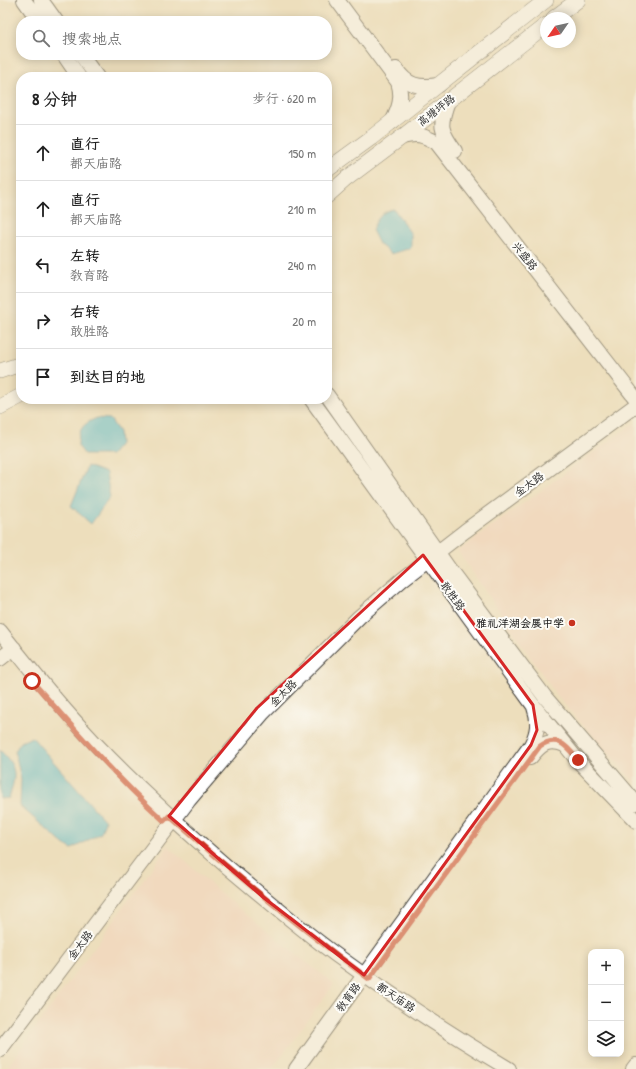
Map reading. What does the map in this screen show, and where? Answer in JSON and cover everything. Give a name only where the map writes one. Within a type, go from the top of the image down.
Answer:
[{"type":"main road","name":"高塘坪路","points":[[332,166],[392,122],[546,0]]},
{"type":"main road","points":[[562,12],[578,0]]},
{"type":"main road","name":"高塘坪路","points":[[332,192],[346,179],[540,30]]},
{"type":"main road","points":[[0,371],[16,366]]},
{"type":"main road","points":[[0,408],[16,399]]},
{"type":"street","points":[[24,0],[35,16]]},
{"type":"street","points":[[41,0],[52,16]]},
{"type":"street","points":[[337,0],[398,82],[401,90],[401,97],[398,111],[392,122]]},
{"type":"street","points":[[344,0],[403,78],[417,86],[427,87],[439,85]]},
{"type":"street","points":[[68,60],[76,72]]},
{"type":"street","points":[[85,60],[93,72]]},
{"type":"street","name":"兴盛路","points":[[448,101],[442,119],[444,136],[636,396]]},
{"type":"street","name":"兴盛路","points":[[402,137],[412,134],[420,134],[436,142],[636,396]]},
{"type":"street","name":"金太路","points":[[0,1050],[222,748],[257,708],[302,662],[355,612],[636,396]]},
{"type":"street","name":"敢胜路","points":[[332,403],[430,553],[533,705],[578,760],[636,821]]},
{"type":"street","name":"敢胜路","points":[[315,404],[430,553],[545,697],[636,803]]},
{"type":"street","name":"都天庙路","points":[[4,646],[37,677],[94,742],[169,821],[364,980],[453,1045],[492,1069]]},
{"type":"street","name":"教育路","points":[[304,1069],[364,980],[531,745],[535,737],[538,721],[533,705]]},
{"type":"street","name":"教育路","points":[[296,1069],[534,753],[540,746],[546,743],[559,742],[565,745]]},
{"type":"street","name":"金太路","points":[[0,1037],[169,821]]},
{"type":"street","name":"都天庙路","points":[[364,980],[509,1069]]},
{"type":"street","points":[[633,1069],[636,1065]]},
{"type":"highlighted area","points":[[423,555],[533,705],[537,730],[531,745],[364,975],[264,898],[169,816],[257,708]]},
{"type":"shaded area","name":"雅礼洋湖会展中学","points":[[634,423],[636,426],[636,784],[557,696],[458,551]]},
{"type":"shaded area","points":[[168,846],[231,902],[334,984],[272,1069],[10,1069],[8,1066]]},
{"type":"water","points":[[394,209],[411,234],[411,248],[391,254],[379,244],[372,230],[383,213]]},
{"type":"water","points":[[97,418],[110,419],[119,432],[120,444],[111,455],[85,455],[78,446],[80,432],[84,425]]},
{"type":"water","points":[[87,466],[106,473],[110,497],[91,524],[71,506]]},
{"type":"water","points":[[32,737],[105,821],[101,833],[72,849],[63,844],[20,806],[21,780],[15,751],[21,742]]},
{"type":"water","points":[[0,750],[13,767],[14,777],[9,798],[0,799]]},
{"type":"place","name":"雅礼洋湖会展中学","points":[[572,623]]},
{"type":"route","points":[[32,681],[89,746],[164,821],[169,816],[264,898],[335,955],[369,979],[540,746],[546,743],[559,742],[565,745],[578,760]]}]
